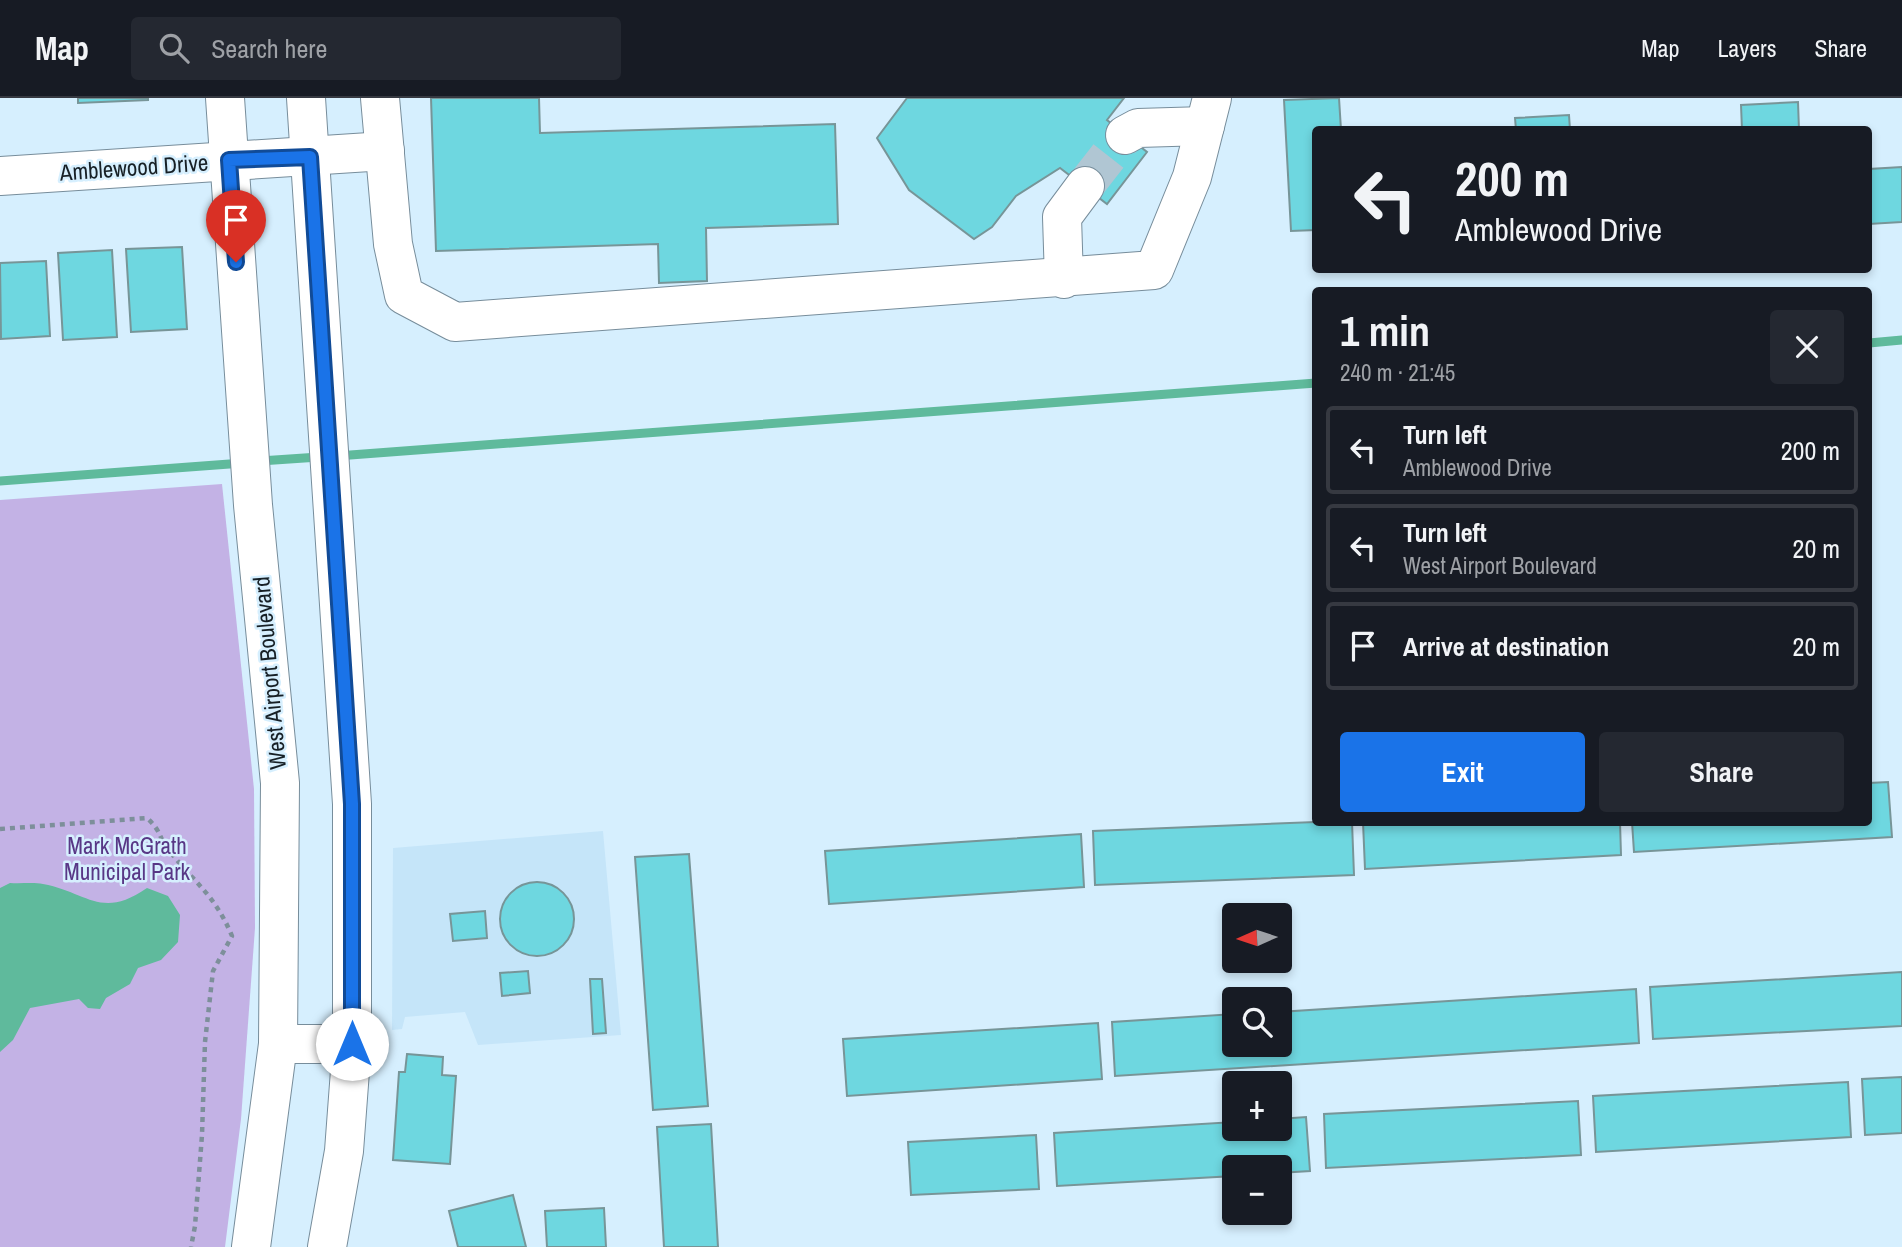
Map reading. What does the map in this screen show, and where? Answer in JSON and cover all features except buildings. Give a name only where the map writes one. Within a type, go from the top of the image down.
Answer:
[{"type":"main road","name":"West Airport Boulevard","points":[[225,98],[253,505],[279,783],[278,1044],[251,1247]]},
{"type":"main road","points":[[306,98],[352,804],[352,1044],[344,1151],[327,1247]]},
{"type":"main road","points":[[380,98],[393,244],[404,295],[455,322],[1063,279],[1154,270],[1192,177],[1209,112],[1138,128],[1125,135]]},
{"type":"main road","name":"Amblewood Drive","points":[[0,176],[385,152]]},
{"type":"main road","points":[[1063,279],[1062,217],[1085,186]]},
{"type":"main road","points":[[278,1044],[352,1044]]},
{"type":"path","points":[[0,830],[147,818],[160,830],[166,847],[221,908],[232,936],[213,971],[205,1042],[202,1135],[191,1247]]},
{"type":"shaded area","points":[[603,831],[621,1035],[478,1045],[465,1012],[405,1017],[402,1029],[392,1030],[393,848]]},
{"type":"shaded area","points":[[10,883],[43,884],[105,903],[118,902],[147,888],[168,896],[180,915],[178,942],[161,960],[138,968],[130,984],[106,998],[100,1009],[88,1008],[79,999],[30,1008],[13,1040],[0,1052],[0,888]]},
{"type":"green space","name":"Mark McGrath Municipal Park","points":[[222,484],[254,789],[255,928],[241,1119],[225,1247],[0,1247],[0,500]]},
{"type":"waterway","points":[[1872,343],[1902,340]]},
{"type":"waterway","points":[[337,456],[1312,383]]},
{"type":"waterway","points":[[260,461],[319,457]]},
{"type":"waterway","points":[[0,481],[243,463]]},
{"type":"tunnel","points":[[1085,186],[1125,135]]},
{"type":"route","points":[[236,262],[229,160],[310,157],[352,804],[352,1044]]}]
